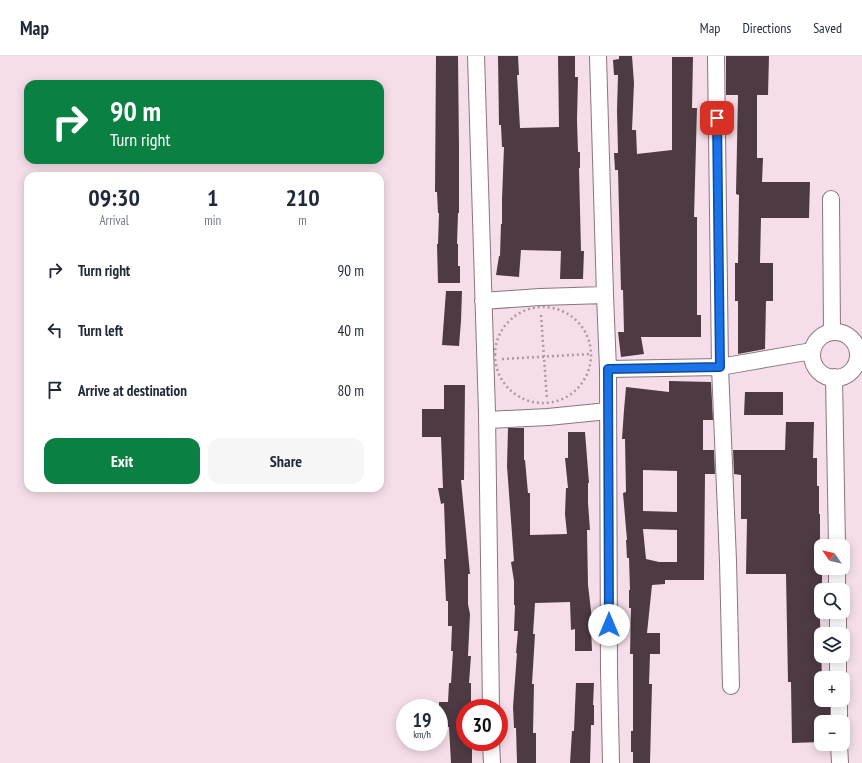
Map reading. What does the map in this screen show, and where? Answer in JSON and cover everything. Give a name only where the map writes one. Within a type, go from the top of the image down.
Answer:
[{"type":"street","points":[[476,56],[484,301],[490,360],[487,420],[491,699]]},
{"type":"street","points":[[598,56],[608,369],[609,671],[611,763]]},
{"type":"street","points":[[716,56],[720,367],[728,561],[731,686]]},
{"type":"street","points":[[831,200],[832,332]]},
{"type":"street","points":[[484,301],[540,302],[605,295]]},
{"type":"street","points":[[840,332],[847,334],[856,346],[858,353],[857,361],[849,373],[834,377],[822,374],[814,364],[812,351],[819,338],[825,334],[840,332]]},
{"type":"street","points":[[608,369],[720,367],[812,351]]},
{"type":"street","points":[[834,377],[837,539]]},
{"type":"street","points":[[487,420],[608,411]]},
{"type":"street","points":[[491,751],[492,763]]},
{"type":"street","points":[[839,751],[840,763]]},
{"type":"path","points":[[490,360],[508,388],[521,398],[537,402],[553,402],[568,396],[581,385],[589,371],[592,354],[589,339],[582,326],[571,315],[540,302]]},
{"type":"path","points":[[540,302],[547,402]]},
{"type":"path","points":[[490,360],[503,328],[514,317],[540,302]]},
{"type":"path","points":[[490,360],[592,354]]},
{"type":"building","points":[[436,56],[458,56],[459,213],[457,244],[458,266],[460,266],[460,283],[438,283],[437,244],[439,213],[437,192],[435,192]]},
{"type":"building","points":[[498,56],[518,56],[519,75],[517,75],[520,128],[559,127],[558,56],[575,56],[575,77],[578,77],[577,120],[578,152],[580,152],[581,251],[584,251],[583,279],[560,279],[561,251],[521,250],[519,277],[496,275],[500,256],[502,224],[504,147],[502,147],[501,125],[499,125]]},
{"type":"building","points":[[619,56],[632,56],[634,83],[632,130],[636,130],[637,154],[672,150],[672,57],[693,57],[692,108],[697,108],[694,217],[697,217],[697,315],[701,315],[701,337],[641,337],[644,354],[621,357],[618,332],[624,332],[623,290],[621,290],[618,170],[615,170],[614,153],[618,153],[618,75],[614,75],[613,60],[619,59]]},
{"type":"building","points":[[726,56],[769,56],[768,95],[757,95],[757,158],[763,158],[762,182],[810,182],[809,218],[761,218],[760,263],[773,263],[773,301],[766,301],[765,349],[738,354],[738,301],[735,301],[735,263],[738,263],[739,195],[736,194],[738,95],[726,95]]},
{"type":"building","points":[[446,291],[462,291],[459,346],[442,345]]},
{"type":"building","points":[[669,381],[711,382],[713,420],[703,420],[703,450],[714,450],[715,474],[705,474],[704,580],[665,580],[665,584],[652,585],[647,633],[660,633],[660,654],[650,654],[649,684],[652,684],[650,763],[633,763],[633,752],[631,752],[631,731],[633,731],[633,654],[630,654],[631,608],[629,608],[629,558],[627,558],[623,493],[626,492],[625,439],[622,439],[626,387],[669,392]],"holes":[[[643,470],[677,471],[677,512],[643,511]],[[643,529],[677,530],[677,562],[659,562],[646,559]]]},
{"type":"building","points":[[444,385],[465,385],[464,480],[461,480],[470,574],[468,574],[468,604],[470,614],[468,656],[471,656],[469,683],[471,683],[471,699],[456,699],[456,751],[472,751],[472,763],[451,763],[448,727],[448,702],[453,651],[451,651],[452,626],[448,626],[448,601],[446,601],[444,503],[441,504],[438,488],[443,488],[441,437],[422,437],[422,409],[444,409]]},
{"type":"building","points":[[745,392],[783,392],[783,415],[744,415]]},
{"type":"building","points":[[786,422],[814,422],[813,458],[817,458],[820,539],[814,539],[814,575],[822,575],[822,583],[814,583],[814,619],[820,619],[820,627],[814,627],[814,663],[821,663],[822,671],[814,671],[814,707],[830,707],[830,715],[814,715],[814,742],[792,743],[791,682],[788,682],[786,574],[746,574],[747,519],[741,519],[741,475],[734,474],[733,450],[785,450]]},
{"type":"building","points":[[508,428],[524,428],[524,460],[528,493],[530,493],[530,535],[567,534],[565,514],[566,488],[568,488],[565,458],[568,458],[568,432],[585,432],[589,483],[588,503],[590,530],[587,530],[588,585],[593,628],[591,628],[592,651],[575,651],[575,629],[571,630],[570,602],[535,603],[532,684],[534,684],[533,733],[536,733],[536,763],[517,763],[516,728],[514,728],[513,707],[518,631],[514,631],[514,581],[511,562],[514,561],[507,466]]},
{"type":"building","points":[[576,683],[594,683],[594,725],[591,725],[590,763],[570,763],[572,731],[574,731]]},
{"type":"route","points":[[609,625],[608,369],[720,367],[717,118]]}]
